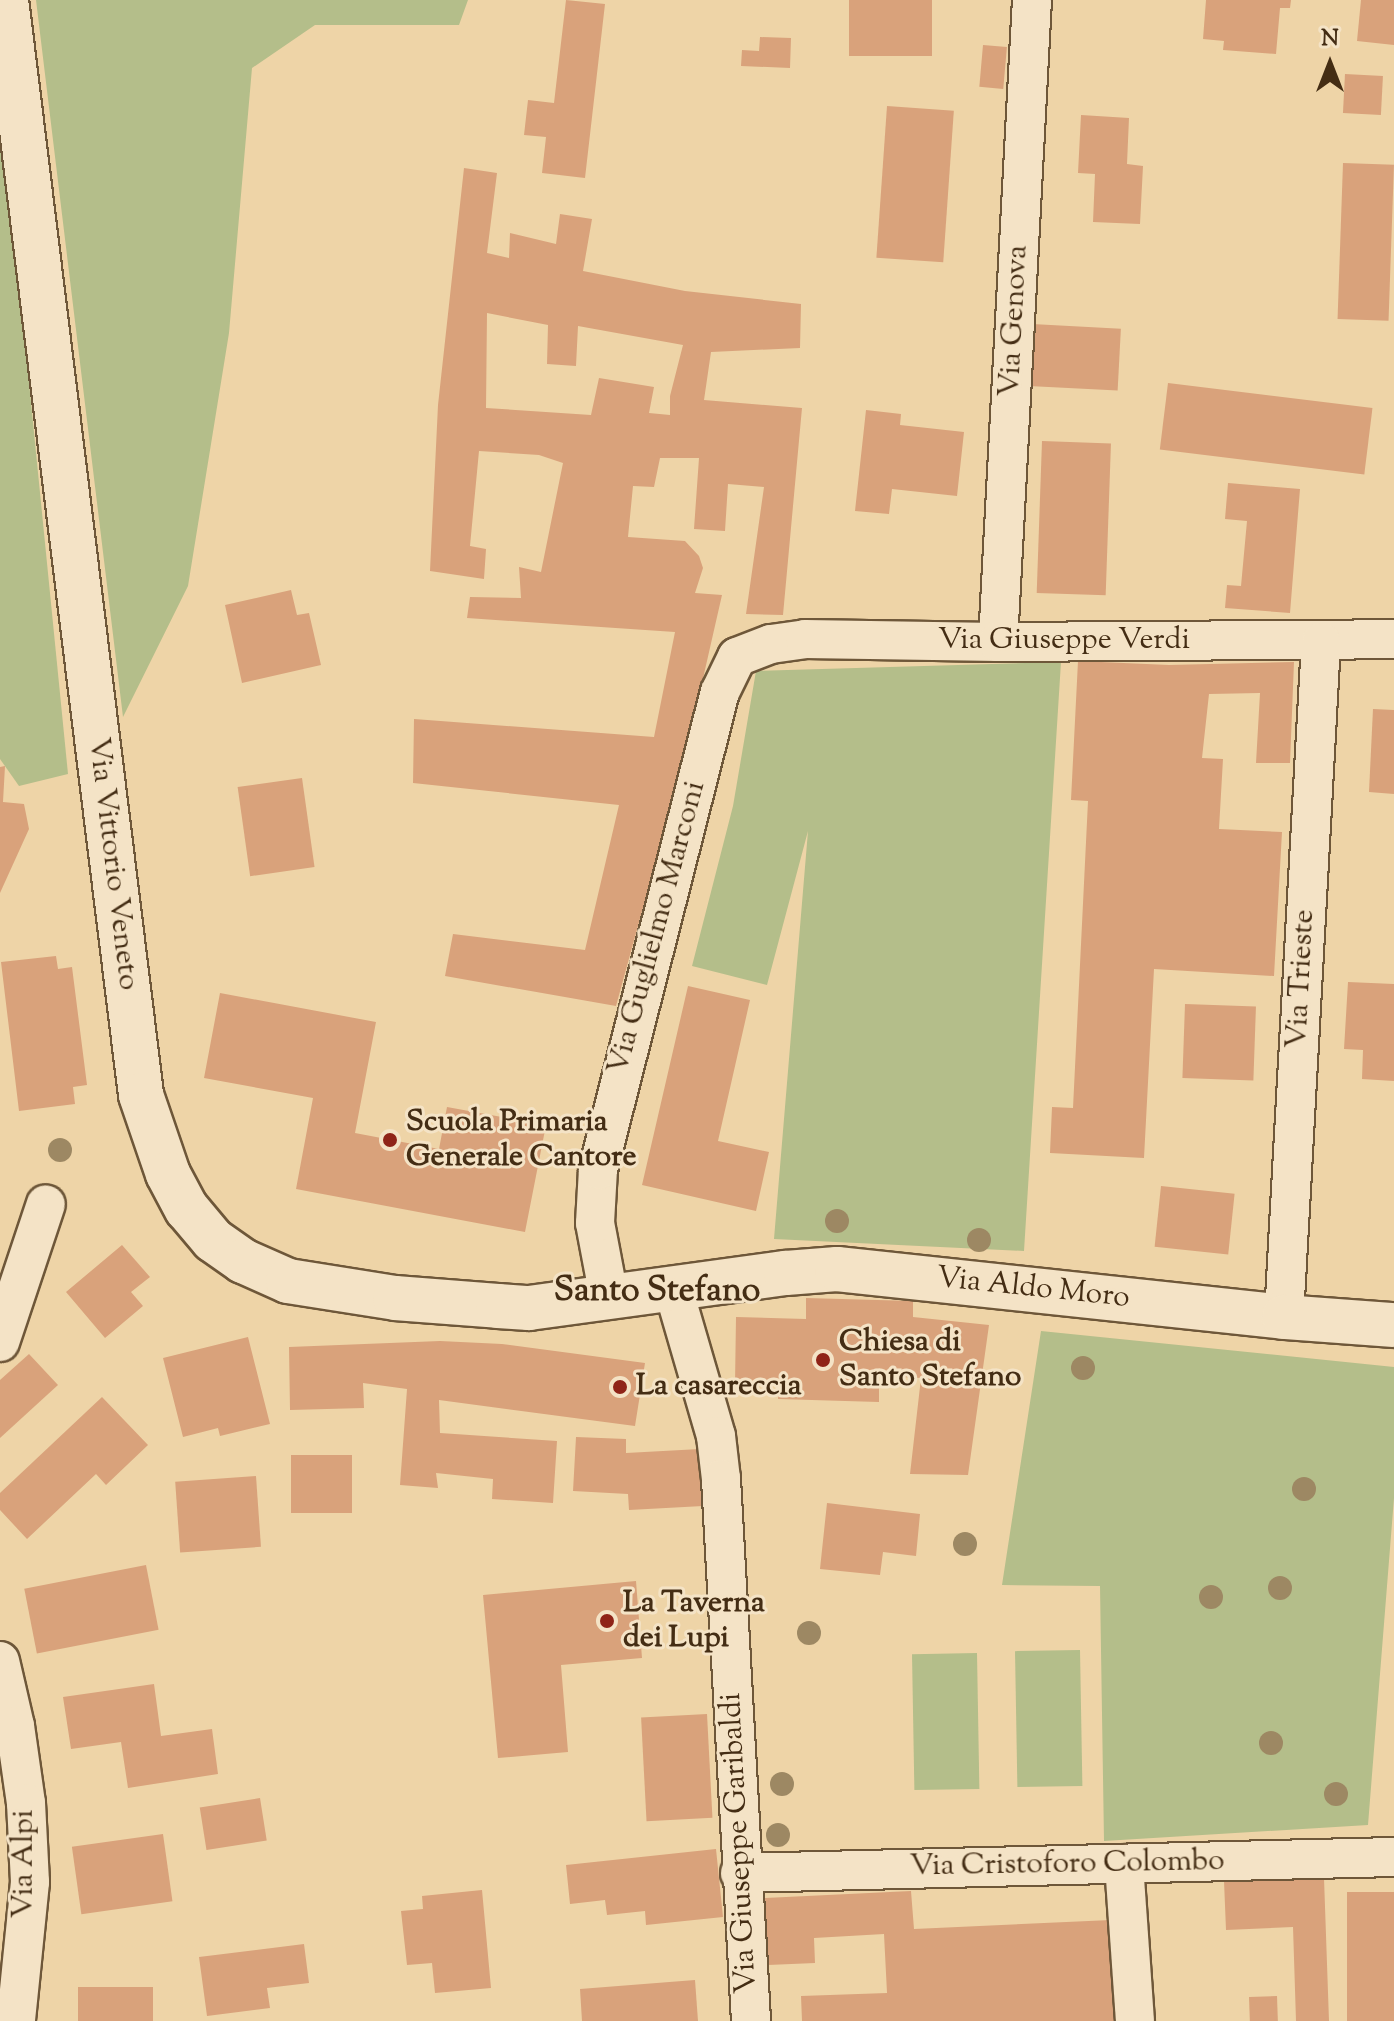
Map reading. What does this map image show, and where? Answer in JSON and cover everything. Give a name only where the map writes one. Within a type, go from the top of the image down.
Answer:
[{"type":"street","name":"Via Vittorio Veneto","points":[[6,0],[141,1095],[168,1174],[187,1209],[213,1240],[243,1261],[288,1281],[395,1298],[529,1308],[673,1288]]},
{"type":"street","name":"Via Genova","points":[[998,642],[1032,0]]},
{"type":"street","name":"Via Giuseppe Verdi","points":[[737,657],[771,644],[805,639],[998,642],[1321,642],[1394,639]]},
{"type":"street","name":"Via Trieste","points":[[1284,1317],[1321,642]]},
{"type":"street","name":"Via Guglielmo Marconi","points":[[609,1297],[595,1223],[598,1170],[720,692],[737,657]]},
{"type":"street","points":[[0,1342],[46,1204]]},
{"type":"street","name":"Via Aldo Moro","points":[[673,1288],[837,1269],[1284,1317],[1394,1325]]},
{"type":"street","name":"Via Giuseppe Garibaldi","points":[[673,1288],[716,1436],[721,1479],[740,1873],[751,2021]]},
{"type":"street","name":"Via Alpi","points":[[0,1661],[15,1726],[26,1803],[30,1882],[16,2021]]},
{"type":"street","name":"Via Cristoforo Colombo","points":[[740,1873],[1394,1857]]},
{"type":"street","points":[[1124,1864],[1135,2021]]},
{"type":"green space","points":[[36,0],[468,0],[459,25],[315,25],[252,68],[229,333],[188,586],[123,717]]},
{"type":"green space","points":[[0,91],[68,774],[19,786],[0,759]]},
{"type":"green space","points":[[1061,662],[1024,1251],[774,1239],[808,831],[767,985],[692,966],[733,806],[756,671]]},
{"type":"green space","points":[[1041,1331],[1394,1367],[1394,1498],[1368,1825],[1104,1841],[1100,1586],[1002,1585]]},
{"type":"green space","points":[[1080,1650],[1082,1786],[1017,1787],[1015,1651]]},
{"type":"green space","points":[[977,1653],[979,1789],[914,1790],[912,1654]]},
{"type":"building","points":[[566,0],[605,4],[585,178],[542,173],[546,137],[524,135],[528,100],[554,103]]},
{"type":"building","points":[[849,0],[932,0],[932,56],[849,56]]},
{"type":"building","points":[[1206,0],[1291,0],[1290,8],[1280,8],[1276,54],[1223,50],[1224,41],[1203,39]]},
{"type":"building","points":[[1361,0],[1394,0],[1394,45],[1357,41]]},
{"type":"building","points":[[760,37],[791,38],[790,68],[741,66],[742,50],[759,51]]},
{"type":"building","points":[[983,45],[1007,47],[1003,89],[979,87]]},
{"type":"building","points":[[1345,74],[1383,76],[1381,115],[1343,113]]},
{"type":"building","points":[[887,106],[954,111],[943,262],[876,258]]},
{"type":"building","points":[[1081,115],[1129,118],[1127,164],[1143,166],[1140,224],[1093,222],[1095,174],[1078,173]]},
{"type":"building","points":[[1343,163],[1394,165],[1389,321],[1338,319]]},
{"type":"building","points":[[464,168],[497,173],[487,253],[509,258],[510,233],[556,244],[560,214],[592,219],[583,271],[685,291],[801,304],[800,348],[711,352],[704,400],[802,408],[783,615],[746,614],[764,487],[728,484],[725,531],[694,529],[699,458],[660,458],[654,487],[633,486],[628,537],[685,541],[699,556],[703,568],[695,593],[722,595],[689,740],[616,1006],[445,976],[453,934],[585,950],[619,805],[413,783],[414,719],[654,737],[675,632],[467,618],[470,597],[521,598],[519,567],[541,572],[563,463],[539,455],[479,451],[470,546],[486,549],[484,579],[430,571],[438,405]],"holes":[[[487,313],[548,325],[547,364],[576,366],[578,326],[683,345],[670,396],[670,415],[649,413],[654,387],[599,378],[591,415],[486,408]]]},
{"type":"building","points":[[1032,324],[1121,329],[1118,391],[1029,386]]},
{"type":"building","points":[[1168,383],[1372,408],[1364,475],[1160,450]]},
{"type":"building","points":[[866,410],[901,414],[900,425],[964,432],[957,496],[892,489],[889,514],[855,511]]},
{"type":"building","points":[[1042,441],[1111,443],[1106,595],[1037,593]]},
{"type":"building","points":[[1228,483],[1300,489],[1290,613],[1225,608],[1227,585],[1241,586],[1247,521],[1225,519]]},
{"type":"building","points":[[291,590],[297,615],[309,613],[321,665],[242,683],[225,605]]},
{"type":"building","points":[[1078,661],[1169,665],[1294,662],[1290,763],[1256,763],[1260,693],[1209,694],[1202,758],[1223,759],[1219,829],[1282,832],[1274,976],[1154,969],[1144,1158],[1050,1153],[1052,1107],[1073,1108],[1088,801],[1071,800]]},
{"type":"building","points":[[1373,709],[1394,710],[1394,794],[1369,792]]},
{"type":"building","points":[[5,766],[3,802],[24,804],[29,829],[0,893],[0,767]]},
{"type":"building","points":[[302,778],[315,867],[250,876],[238,787]]},
{"type":"building","points":[[56,956],[58,969],[72,967],[87,1085],[73,1087],[75,1104],[19,1111],[1,962]]},
{"type":"building","points":[[1348,982],[1394,984],[1394,1081],[1362,1079],[1363,1050],[1344,1049]]},
{"type":"building","points":[[688,986],[750,1000],[718,1141],[769,1152],[756,1211],[642,1185]]},
{"type":"building","points":[[220,993],[376,1022],[355,1133],[439,1149],[447,1107],[546,1125],[525,1232],[296,1189],[313,1098],[204,1078]]},
{"type":"building","points":[[1185,1004],[1256,1006],[1253,1080],[1182,1078]]},
{"type":"building","points":[[1161,1186],[1235,1194],[1228,1254],[1155,1247]]},
{"type":"building","points":[[122,1245],[150,1277],[131,1292],[143,1306],[105,1338],[66,1292]]},
{"type":"building","name":"Chiesa di Santo Stefano","points":[[806,1298],[913,1301],[913,1317],[989,1325],[968,1475],[910,1474],[921,1378],[879,1376],[879,1402],[778,1399],[779,1385],[735,1384],[736,1317],[806,1319]]},
{"type":"building","points":[[248,1337],[270,1424],[220,1436],[218,1428],[183,1437],[163,1358]]},
{"type":"building","points":[[440,1341],[502,1344],[645,1363],[635,1426],[439,1400],[440,1433],[557,1441],[553,1503],[492,1499],[493,1479],[436,1473],[438,1488],[400,1485],[407,1389],[363,1383],[364,1408],[290,1410],[289,1347]]},
{"type":"building","points":[[29,1354],[58,1385],[0,1438],[0,1380]]},
{"type":"building","points":[[102,1397],[148,1445],[106,1485],[96,1474],[27,1539],[0,1510],[0,1493]]},
{"type":"building","points":[[576,1437],[626,1439],[626,1453],[700,1449],[703,1506],[629,1510],[628,1494],[573,1491]]},
{"type":"building","points":[[291,1455],[352,1455],[352,1513],[291,1513]]},
{"type":"building","points":[[256,1476],[261,1547],[180,1552],[175,1482]]},
{"type":"building","points":[[827,1503],[920,1514],[916,1556],[883,1552],[880,1575],[820,1569]]},
{"type":"building","points":[[146,1565],[159,1630],[37,1653],[24,1589]]},
{"type":"building","points":[[636,1581],[642,1658],[561,1665],[568,1752],[498,1758],[483,1595]]},
{"type":"building","points":[[154,1684],[161,1736],[212,1729],[218,1774],[128,1788],[121,1742],[71,1749],[63,1697]]},
{"type":"building","points":[[707,1714],[712,1818],[647,1821],[641,1717]]},
{"type":"building","points":[[260,1798],[267,1840],[206,1850],[200,1808]]},
{"type":"building","points":[[163,1834],[172,1901],[81,1914],[72,1847]]},
{"type":"building","points":[[716,1849],[723,1917],[646,1925],[645,1911],[607,1915],[605,1900],[570,1904],[566,1865]]},
{"type":"building","points":[[1324,1878],[1329,2021],[1296,2021],[1293,1927],[1226,1930],[1224,1881]]},
{"type":"building","points":[[482,1890],[491,1988],[435,1993],[432,1963],[407,1965],[401,1911],[423,1909],[422,1896]]},
{"type":"building","points":[[911,1891],[914,1929],[1111,1920],[1118,2021],[802,2021],[801,1996],[887,1993],[884,1934],[814,1938],[815,1963],[768,1965],[765,1898]]},
{"type":"building","points":[[1347,1892],[1394,1892],[1394,2021],[1347,2021]]},
{"type":"building","points":[[304,1944],[309,1983],[267,1988],[270,2008],[207,2016],[199,1957]]},
{"type":"building","points":[[695,1980],[698,2021],[582,2021],[580,1989]]},
{"type":"building","points":[[78,1987],[153,1987],[153,2021],[78,2021]]},
{"type":"building","points":[[1277,1996],[1278,2021],[1250,2021],[1249,1997]]},
{"type":"place","name":"Scuola Primaria Generale Cantore","points":[[390,1140]]},
{"type":"place","name":"Chiesa di Santo Stefano","points":[[823,1360]]},
{"type":"place","name":"La casareccia","points":[[620,1387]]},
{"type":"place","name":"La Taverna dei Lupi","points":[[607,1621]]},
{"type":"district","name":"Santo Stefano","points":[[657,1292]]}]
